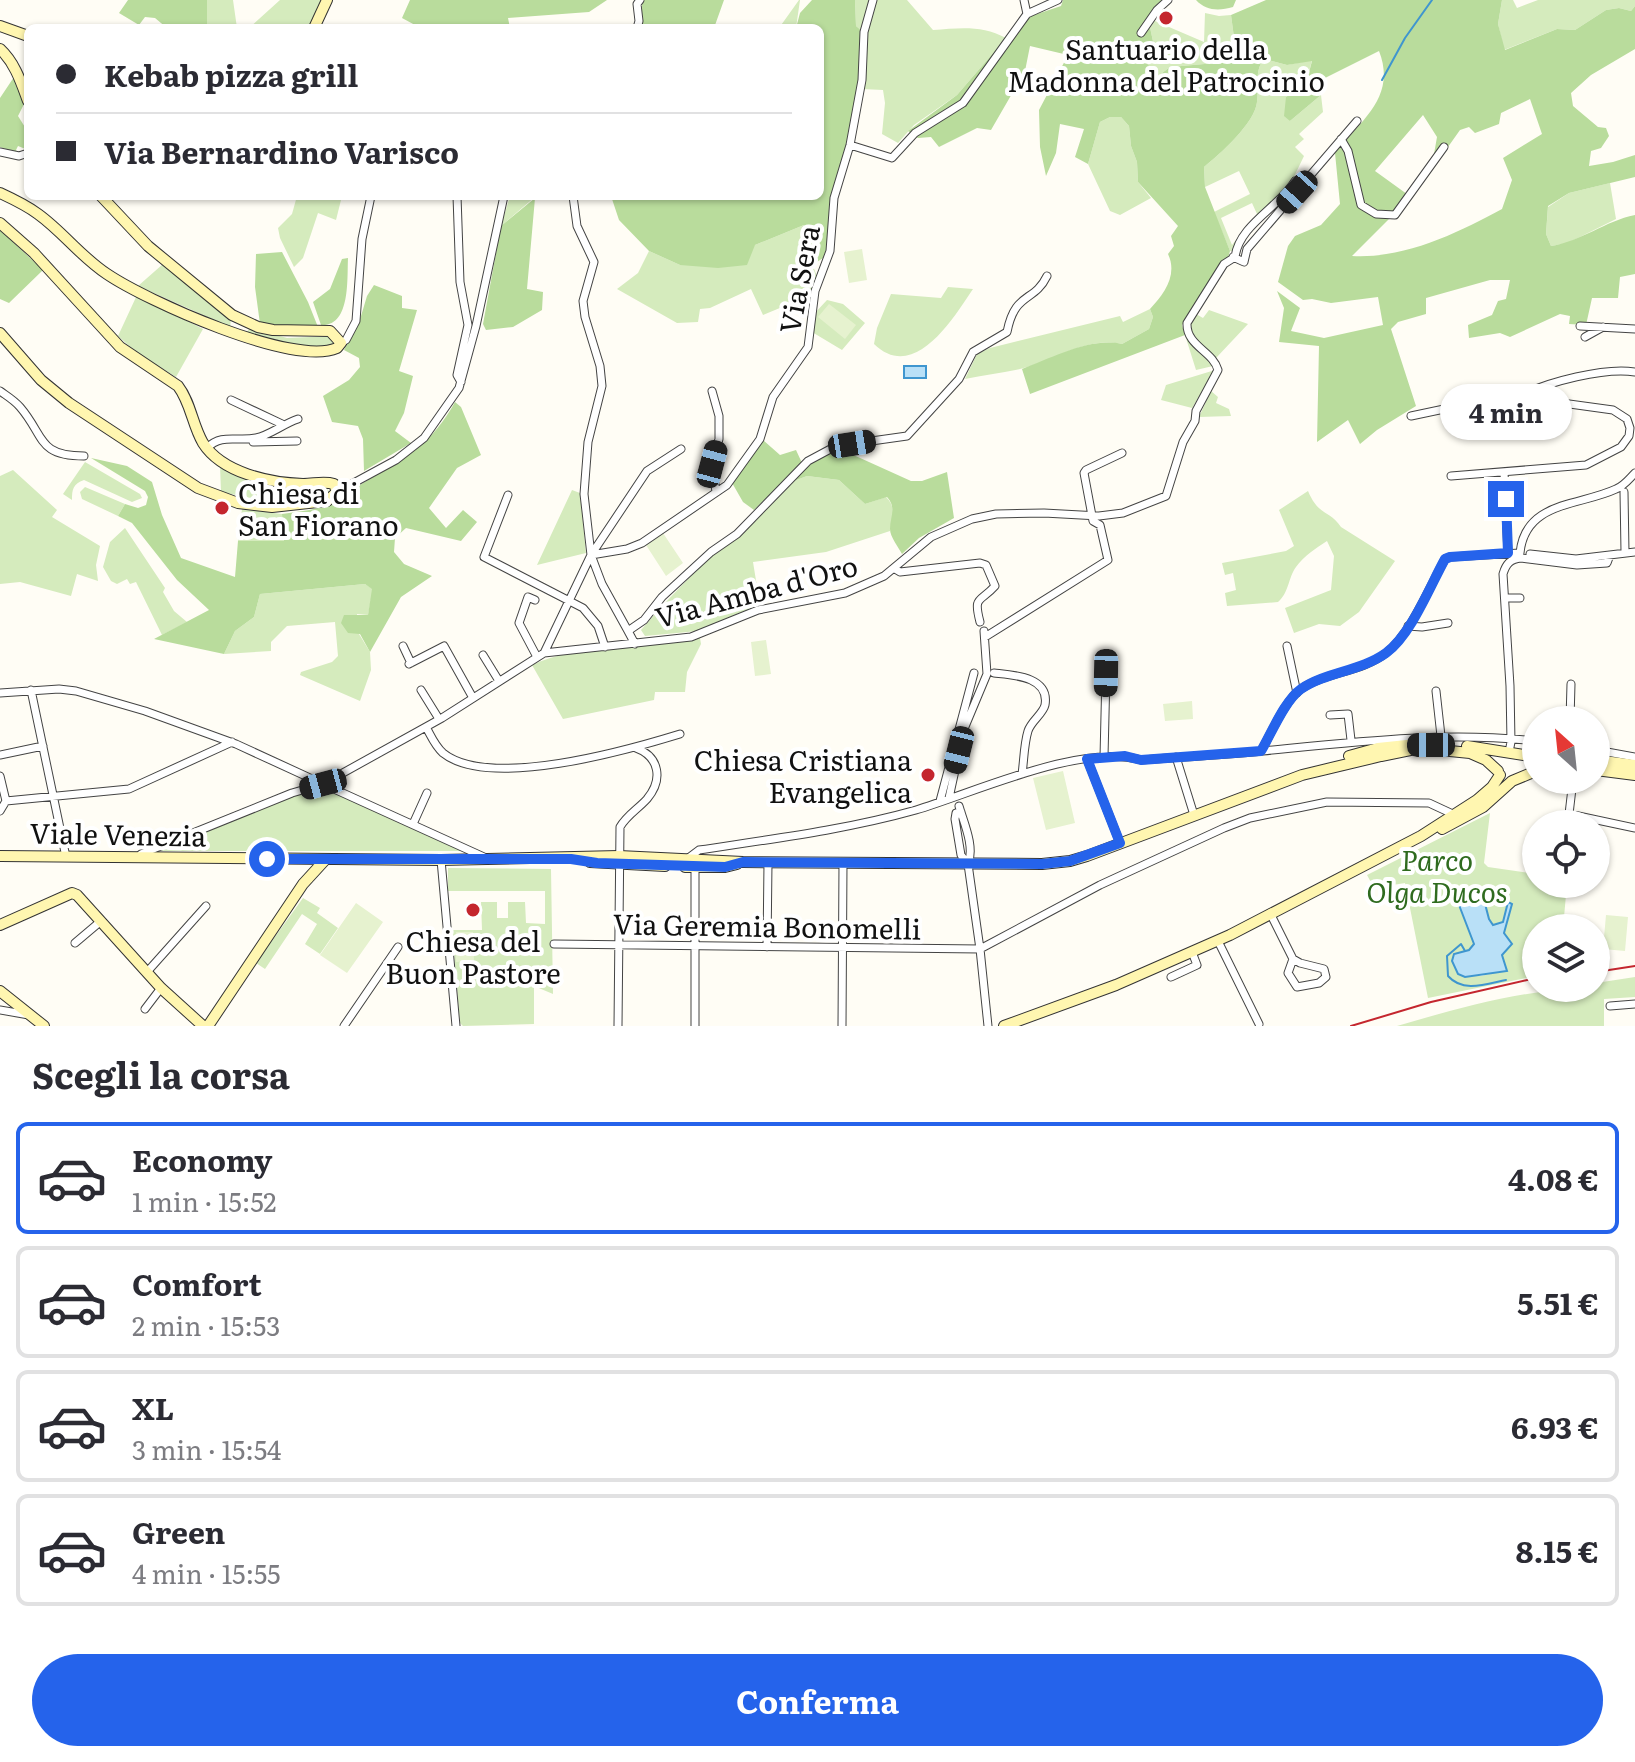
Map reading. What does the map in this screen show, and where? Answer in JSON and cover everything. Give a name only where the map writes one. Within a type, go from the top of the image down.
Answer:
[{"type":"street","points":[[316,24],[327,0]]},
{"type":"street","points":[[638,24],[637,4],[640,0]]},
{"type":"street","name":"Via Sera","points":[[591,555],[627,549],[642,543],[727,485],[760,439],[773,397],[808,347],[815,291],[830,251],[834,198],[850,145],[862,80],[864,32],[873,0]]},
{"type":"street","points":[[1024,0],[1028,16]]},
{"type":"street","points":[[850,145],[892,158],[915,133],[963,103],[1028,16],[1058,0]]},
{"type":"street","points":[[1141,33],[1157,10],[1168,2]]},
{"type":"street","points":[[0,26],[24,35]]},
{"type":"street","points":[[0,49],[16,70],[24,91]]},
{"type":"street","points":[[1295,181],[1246,234],[1232,257],[1244,262],[1247,249],[1357,121]]},
{"type":"street","points":[[1341,139],[1348,151],[1361,205],[1376,214],[1395,215],[1444,147]]},
{"type":"street","points":[[0,152],[24,154]]},
{"type":"street","points":[[0,193],[36,212],[108,275],[181,310],[278,347],[320,352],[337,348],[346,340],[356,321],[362,239],[370,200]]},
{"type":"street","points":[[105,200],[148,246],[232,315],[273,330],[330,331],[341,343]]},
{"type":"street","points":[[457,200],[460,282],[468,325],[457,375],[461,382]]},
{"type":"street","points":[[0,333],[41,380],[69,403],[198,488],[238,503],[272,507],[327,501],[337,492],[396,460],[424,438],[461,382],[503,200]]},
{"type":"street","points":[[574,200],[577,226],[594,262],[583,301],[600,366],[602,386],[588,442],[584,494],[591,555],[602,584],[635,644]]},
{"type":"street","points":[[0,223],[34,253],[120,347],[178,386],[185,395],[201,438],[218,459],[247,474],[285,483],[327,482],[334,484],[337,492]]},
{"type":"street","name":"Via Amba d'Oro","points":[[132,858],[292,793],[323,784],[426,727],[540,655],[691,637],[758,610],[835,597],[884,576],[931,537],[972,519],[996,514],[1099,516],[1123,513],[1166,496],[1196,411],[1218,373],[1217,363],[1192,341],[1186,329],[1187,323],[1224,264],[1232,257]]},
{"type":"street","points":[[628,631],[644,620],[662,597],[711,552],[737,534],[808,461],[836,446],[907,436],[959,379],[973,352],[1007,332],[1013,309],[1031,292],[1041,288],[1047,276]]},
{"type":"street","points":[[1580,326],[1635,329]]},
{"type":"street","points":[[1585,337],[1603,327]]},
{"type":"street","points":[[1518,397],[1534,389],[1601,373],[1635,372]]},
{"type":"street","points":[[0,391],[18,404],[43,443],[67,457],[84,456]]},
{"type":"street","points":[[712,391],[719,416],[719,439],[712,464],[716,492]]},
{"type":"street","points":[[1411,416],[1474,402],[1518,397],[1613,410],[1627,419],[1630,428],[1629,436],[1621,447],[1586,465],[1451,476]]},
{"type":"street","points":[[231,400],[282,424]]},
{"type":"street","points":[[207,448],[219,439],[257,438],[298,419]]},
{"type":"street","points":[[219,439],[242,442],[297,441]]},
{"type":"street","points":[[535,600],[528,597],[519,623],[540,655],[591,555],[647,471],[681,449]]},
{"type":"street","points":[[945,799],[964,729],[987,674],[984,634],[1108,560],[1100,525],[1093,521],[1091,514],[1084,473],[1122,453]]},
{"type":"street","points":[[1504,472],[1508,553]]},
{"type":"street","points":[[1520,553],[1522,536],[1537,519],[1565,505],[1620,488],[1635,473]]},
{"type":"street","points":[[1624,492],[1625,552]]},
{"type":"street","points":[[508,495],[484,557],[592,616],[605,647]]},
{"type":"street","points":[[1261,751],[1297,693],[1387,653],[1408,626],[1445,559],[1520,553],[1576,559],[1635,552]]},
{"type":"street","points":[[1513,750],[1507,598],[1503,574],[1506,566],[1513,559],[1521,558],[1577,565],[1607,563],[1610,555]]},
{"type":"street","points":[[895,569],[900,572],[980,563],[986,565],[995,586],[977,600],[975,605],[980,622]]},
{"type":"street","points":[[1507,598],[1520,598]]},
{"type":"street","points":[[1408,626],[1448,623]]},
{"type":"street","points":[[403,646],[410,663],[444,646],[473,698]]},
{"type":"street","points":[[1287,646],[1297,693]]},
{"type":"street","points":[[483,655],[499,681]]},
{"type":"street","points":[[945,799],[974,673]]},
{"type":"street","points":[[994,673],[1030,678],[1039,685],[1045,697],[1045,708],[1029,729],[1022,774]]},
{"type":"street","points":[[1104,757],[1106,673]]},
{"type":"street","points":[[1570,706],[1571,684]]},
{"type":"street","points":[[31,690],[66,857]]},
{"type":"street","points":[[0,693],[76,691],[145,711],[282,763],[490,860]]},
{"type":"street","points":[[423,691],[439,719]]},
{"type":"street","points":[[1436,691],[1441,736]]},
{"type":"street","points":[[1330,715],[1348,714],[1351,740]]},
{"type":"street","points":[[426,727],[444,754],[477,767],[556,766],[636,748],[680,734]]},
{"type":"street","points":[[695,1026],[695,946],[690,864],[699,850],[846,827],[918,809],[1022,774],[1104,757],[1125,756],[1141,760],[1261,751],[1351,740],[1365,746],[1418,743],[1441,736],[1513,750],[1522,760]]},
{"type":"street","points":[[6,801],[129,789],[232,742]]},
{"type":"street","name":"Viale Venezia","points":[[1378,748],[1418,743],[1470,753],[1486,760],[1499,773]]},
{"type":"street","name":"Viale Venezia","points":[[0,856],[571,859],[725,867],[743,862],[968,864],[1070,861],[1302,775],[1418,743]]},
{"type":"street","name":"Viale Venezia","points":[[1302,775],[1365,746],[1458,745],[1522,753]]},
{"type":"street","points":[[0,755],[43,746]]},
{"type":"street","points":[[1458,816],[1482,796],[1499,773],[1498,762],[1522,746]]},
{"type":"street","points":[[618,1026],[620,827],[647,799],[656,784],[658,770],[654,759],[636,748]]},
{"type":"street","points":[[1610,753],[1635,757]]},
{"type":"street","points":[[1176,757],[1194,815]]},
{"type":"street","points":[[1087,759],[1120,843]]},
{"type":"street","points":[[1610,762],[1635,765]]},
{"type":"street","points":[[1610,772],[1635,775]]},
{"type":"street","points":[[1499,773],[1512,781]]},
{"type":"street","points":[[0,776],[6,801],[0,811]]},
{"type":"street","points":[[1004,1026],[1116,985],[1218,941],[1489,802],[1522,776]]},
{"type":"street","points":[[413,824],[427,793]]},
{"type":"street","points":[[1571,794],[1569,814],[1635,828]]},
{"type":"street","points":[[980,949],[1100,885],[1250,818],[1327,802],[1429,803],[1458,816]]},
{"type":"street","points":[[958,810],[961,855],[968,864],[988,1026]]},
{"type":"street","points":[[294,859],[303,875],[303,884]]},
{"type":"street","points":[[0,925],[72,893],[83,900],[161,988],[205,1026],[303,884],[325,860]]},
{"type":"street","points":[[441,860],[456,1026]]},
{"type":"street","points":[[767,947],[768,863]]},
{"type":"street","points":[[842,1026],[843,863]]},
{"type":"street","points":[[147,972],[206,906]]},
{"type":"street","points":[[1270,913],[1293,959],[1324,969],[1326,977],[1319,983],[1297,987],[1288,973],[1293,959]]},
{"type":"street","points":[[75,943],[101,921]]},
{"type":"street","points":[[1218,941],[1259,1024]]},
{"type":"street","name":"Via Geremia Bonomelli","points":[[554,944],[980,949]]},
{"type":"street","points":[[344,1026],[398,947]]},
{"type":"street","points":[[1171,977],[1197,965],[1192,952]]},
{"type":"street","points":[[145,1009],[161,988]]},
{"type":"street","points":[[0,991],[44,1026]]},
{"type":"street","points":[[1610,1006],[1635,1004]]},
{"type":"street","points":[[0,1010],[30,1015]]},
{"type":"green space","points":[[128,0],[207,0],[207,24],[162,24],[155,18],[145,17],[137,24],[119,13]]},
{"type":"green space","points":[[207,0],[233,0],[236,24],[207,24]]},
{"type":"green space","points":[[280,0],[323,0],[312,24],[253,24]]},
{"type":"green space","points":[[410,0],[607,0],[589,12],[508,18],[509,24],[413,24],[402,18]]},
{"type":"green space","points":[[643,0],[724,0],[715,24],[639,24]]},
{"type":"green space","points":[[799,0],[797,24],[782,24]]},
{"type":"green space","points":[[812,0],[855,0],[856,26],[862,31],[859,80],[848,144],[832,198],[823,258],[802,272],[797,264],[808,246],[804,225],[755,245],[747,265],[718,268],[680,265],[649,251],[619,220],[612,200],[824,200],[824,24],[797,24],[800,13]]},
{"type":"green space","points":[[855,0],[870,0],[862,31],[856,26]]},
{"type":"green space","points":[[876,0],[907,0],[933,30],[979,29],[1006,38],[957,95],[914,125],[898,143],[882,134],[883,90],[862,89],[867,32]]},
{"type":"green space","points":[[1063,0],[1162,0],[1148,18],[1154,46],[1144,60],[1158,76],[1170,67],[1216,63],[1235,45],[1231,15],[1266,0],[1502,0],[1498,24],[1505,50],[1557,29],[1575,30],[1606,10],[1619,8],[1631,11],[1635,6],[1635,49],[1591,75],[1571,93],[1573,106],[1598,127],[1606,128],[1609,136],[1601,148],[1591,151],[1589,166],[1635,155],[1635,177],[1569,193],[1548,206],[1546,234],[1551,246],[1635,215],[1635,274],[1620,277],[1618,298],[1592,298],[1586,325],[1569,324],[1570,316],[1560,314],[1510,337],[1500,333],[1469,338],[1468,325],[1492,315],[1498,301],[1506,299],[1510,280],[1490,280],[1426,298],[1426,314],[1398,322],[1391,329],[1416,406],[1360,444],[1348,420],[1317,442],[1319,346],[1279,342],[1284,308],[1277,291],[1300,308],[1291,331],[1324,338],[1383,325],[1378,297],[1331,303],[1303,300],[1278,282],[1288,246],[1295,236],[1321,225],[1340,204],[1335,153],[1374,107],[1383,82],[1383,67],[1379,51],[1321,80],[1321,95],[1290,121],[1284,116],[1286,97],[1306,84],[1312,61],[1287,65],[1264,59],[1258,74],[1257,102],[1250,119],[1236,138],[1204,167],[1205,187],[1230,251],[1226,265],[1182,325],[1185,335],[1030,394],[1022,369],[1084,346],[1122,344],[1149,329],[1153,317],[1150,309],[1170,277],[1168,254],[1174,246],[1171,236],[1178,226],[1138,182],[1129,126],[1121,117],[1110,117],[1100,122],[1088,164],[1075,157],[1084,129],[1060,124],[1056,153],[1046,176],[1040,147],[1039,110],[1068,55],[1030,46],[1025,71],[991,130],[977,128],[939,147],[931,137],[918,138],[908,131],[957,95],[1028,17],[1061,6]],"holes":[[[1530,99],[1542,134],[1503,158],[1512,180],[1502,209],[1449,235],[1411,249],[1352,256],[1411,197],[1375,171],[1423,115],[1437,137],[1431,171],[1460,130],[1469,127],[1475,133],[1499,124],[1501,113]]]},
{"type":"green space","points":[[1196,0],[1236,0],[1233,7],[1218,9],[1208,8]]},
{"type":"green space","points":[[1502,0],[1513,0],[1517,8],[1538,0],[1635,0],[1635,6],[1631,11],[1619,8],[1606,10],[1575,30],[1557,29],[1504,50],[1498,24]]},
{"type":"green space","points":[[1205,13],[1231,15],[1235,45],[1216,63],[1170,67],[1158,76],[1144,60],[1154,46],[1148,18],[1204,42]]},
{"type":"green space","points":[[1264,59],[1287,65],[1312,60],[1306,84],[1286,97],[1290,121],[1321,95],[1323,112],[1299,134],[1304,139],[1295,147],[1304,156],[1289,187],[1234,251],[1230,251],[1214,212],[1250,194],[1239,171],[1205,187],[1204,167],[1236,138],[1255,110]],"holes":[[[1252,203],[1257,214],[1232,245],[1221,218]]]},
{"type":"green space","points":[[14,77],[24,104],[18,116],[24,126],[24,148],[18,146],[18,153],[0,147],[0,98]]},
{"type":"green space","points":[[1110,117],[1121,117],[1129,126],[1138,182],[1151,198],[1120,215],[1110,211],[1088,164],[1100,122]]},
{"type":"green space","points":[[1610,183],[1616,219],[1568,243],[1551,246],[1546,234],[1548,207],[1569,193]]},
{"type":"green space","points":[[296,200],[341,200],[336,220],[318,213],[303,258],[294,267],[278,228],[292,214]]},
{"type":"green space","points":[[509,200],[531,200],[501,226]]},
{"type":"green space","points":[[535,200],[527,289],[543,292],[542,310],[513,327],[486,330],[483,324],[501,226]]},
{"type":"green space","points":[[804,225],[808,246],[802,271],[813,266],[818,279],[811,295],[763,315],[751,289],[710,308],[700,309],[698,322],[677,323],[617,289],[638,273],[649,251],[680,265],[755,245]]},
{"type":"green space","points":[[0,230],[43,270],[9,303],[0,299]]},
{"type":"green space","points":[[862,249],[867,280],[849,283],[844,252]]},
{"type":"green space","points":[[282,252],[318,327],[260,324],[255,287],[256,254]]},
{"type":"green space","points":[[348,258],[347,289],[342,310],[331,324],[321,325],[313,302],[330,289],[342,259]]},
{"type":"green space","points":[[163,264],[231,320],[230,327],[138,286]]},
{"type":"green space","points":[[374,285],[402,296],[402,308],[417,310],[399,371],[413,376],[404,413],[395,431],[411,443],[364,471],[363,439],[358,426],[332,422],[323,396],[349,380],[360,367],[359,358],[344,350]]},
{"type":"green space","points":[[948,287],[973,289],[955,316],[931,342],[918,352],[904,356],[889,354],[874,344],[891,294],[941,298]]},
{"type":"green space","points":[[137,295],[203,329],[176,377],[138,354],[118,336]]},
{"type":"green space","points":[[827,300],[843,304],[865,323],[842,350],[812,332],[814,314]]},
{"type":"green space","points":[[829,304],[856,325],[845,339],[818,317]]},
{"type":"green space","points":[[1150,309],[1153,317],[1149,329],[1122,344],[1096,343],[1020,369],[965,379],[977,354],[990,348],[1120,316],[1123,322]]},
{"type":"green space","points":[[1209,310],[1248,324],[1216,358],[1194,339],[1189,324],[1196,314],[1203,318]]},
{"type":"green space","points":[[250,328],[287,338],[333,336],[336,339],[334,345],[301,346],[246,333]]},
{"type":"green space","points":[[1185,335],[1213,366],[1196,370]]},
{"type":"green space","points":[[1215,370],[1192,408],[1161,400],[1166,385]]},
{"type":"green space","points":[[1211,391],[1218,397],[1216,403],[1229,409],[1231,416],[1199,417]]},
{"type":"green space","points":[[455,402],[461,407],[481,455],[457,468],[429,508],[446,528],[463,510],[477,522],[461,541],[406,528],[395,538],[394,552],[404,564],[432,576],[401,597],[370,652],[360,634],[348,633],[341,623],[344,615],[368,615],[372,589],[365,584],[260,594],[254,617],[235,631],[224,654],[154,639],[209,610],[177,580],[132,523],[118,516],[125,504],[138,508],[146,505],[148,497],[145,491],[91,458],[127,466],[152,482],[162,515],[181,558],[235,577],[238,541],[284,541],[282,514],[310,510],[341,499],[418,448]]},
{"type":"green space","points":[[763,440],[780,455],[796,450],[802,463],[754,510],[743,502],[731,481]]},
{"type":"green space","points":[[838,448],[911,481],[922,481],[947,472],[954,518],[919,538],[902,554],[890,532],[892,509],[887,497],[865,504],[839,480],[807,476],[791,482],[814,460]]},
{"type":"green space","points":[[85,462],[142,498],[132,502],[84,480],[74,487],[72,500],[63,494]]},
{"type":"green space","points":[[220,465],[271,484],[326,488],[329,491],[325,496],[276,503],[221,492]]},
{"type":"green space","points":[[13,470],[57,510],[52,517],[100,546],[96,565],[98,581],[77,574],[71,596],[20,582],[0,584],[0,476]]},
{"type":"green space","points":[[807,476],[839,480],[865,504],[886,497],[893,517],[890,531],[826,552],[753,562],[760,605],[698,631],[645,636],[641,630],[695,572],[791,482]]},
{"type":"green space","points":[[85,487],[125,504],[118,516],[82,499],[80,492]]},
{"type":"green space","points":[[572,490],[580,493],[586,553],[537,565]]},
{"type":"green space","points":[[1308,491],[1316,505],[1341,527],[1395,561],[1359,612],[1340,626],[1319,624],[1294,633],[1285,608],[1331,590],[1334,556],[1327,541],[1299,563],[1278,602],[1227,606],[1225,593],[1236,590],[1233,573],[1225,575],[1222,563],[1286,551],[1294,546],[1279,510]]},
{"type":"green space","points":[[242,509],[282,514],[284,541],[238,541]]},
{"type":"green space","points":[[125,528],[165,588],[163,592],[174,611],[187,622],[162,635],[136,582],[130,584],[127,579],[117,584],[111,581],[103,567],[110,542]]},
{"type":"green space","points":[[663,533],[683,563],[666,576],[646,545]]},
{"type":"green space","points":[[365,584],[373,589],[368,615],[357,614],[359,634],[370,652],[371,670],[360,701],[300,675],[301,672],[332,662],[338,656],[335,622],[287,626],[271,642],[271,651],[224,654],[235,631],[254,617],[260,594]]},
{"type":"green space","points":[[700,638],[701,644],[687,672],[685,692],[655,692],[654,700],[563,719],[532,665],[570,653]]},
{"type":"green space","points":[[766,640],[771,674],[755,676],[751,642]]},
{"type":"green space","points":[[1192,701],[1193,719],[1165,721],[1163,704]]},
{"type":"green space","points":[[1063,771],[1075,823],[1046,830],[1033,778]]},
{"type":"green space","points":[[323,788],[463,851],[155,851],[289,796]]},
{"type":"green space","name":"Parco Olga Ducos","points":[[1490,813],[1484,863],[1488,867],[1522,872],[1522,898],[1566,898],[1564,914],[1522,914],[1522,979],[1428,998],[1405,883],[1374,888],[1367,875]],"holes":[[[1469,892],[1484,900],[1493,925],[1503,922],[1511,904],[1504,933],[1510,947],[1502,955],[1507,970],[1481,976],[1458,974],[1452,961],[1455,954],[1469,950],[1474,944],[1459,905],[1463,894]]]},
{"type":"green space","points":[[448,868],[551,869],[553,994],[534,986],[534,1024],[463,1026],[460,1023],[452,930],[482,930],[481,902],[497,902],[497,918],[508,918],[508,902],[525,902],[526,923],[545,924],[545,891],[448,891]]},
{"type":"green space","points":[[303,898],[320,908],[317,913],[338,928],[320,954],[305,944],[317,924],[302,914],[265,969],[256,963]]},
{"type":"green space","points":[[356,903],[383,922],[347,973],[320,955]]},
{"type":"green space","points":[[1610,915],[1628,917],[1625,951],[1610,950]]},
{"type":"green space","points":[[456,932],[473,932],[474,961],[456,962]]},
{"type":"green space","points":[[1635,977],[1635,997],[1610,999],[1610,981]]},
{"type":"green space","points":[[1522,995],[1522,1002],[1604,1002],[1604,1026],[1397,1026]]},
{"type":"water","points":[[904,366],[926,366],[926,378],[904,378]]},
{"type":"water","points":[[1469,892],[1484,900],[1493,925],[1503,922],[1508,902],[1512,904],[1504,933],[1512,944],[1502,955],[1507,971],[1465,977],[1458,974],[1452,961],[1454,954],[1469,950],[1474,944],[1459,905],[1461,896]]},
{"type":"waterway","points":[[1382,80],[1405,38],[1432,0]]},
{"type":"waterway","points":[[1465,951],[1461,944],[1447,956],[1448,976],[1454,981],[1475,986],[1506,980]]},
{"type":"railway","points":[[1610,970],[1635,966]]},
{"type":"railway","points":[[1351,1026],[1431,1002],[1522,981]]},
{"type":"place","name":"Santuario della Madonna del Patrocinio","points":[[1166,18]]},
{"type":"place","name":"Chiesa di San Fiorano","points":[[222,508]]},
{"type":"place","name":"Chiesa Cristiana Evangelica","points":[[928,775]]},
{"type":"place","name":"Chiesa del Buon Pastore","points":[[473,910]]},
{"type":"route","points":[[267,859],[571,859],[597,863],[725,867],[743,862],[958,865],[1070,861],[1120,843],[1087,759],[1125,756],[1141,760],[1261,751],[1300,690],[1377,659],[1391,649],[1408,626],[1445,559],[1508,553],[1506,499]]}]
